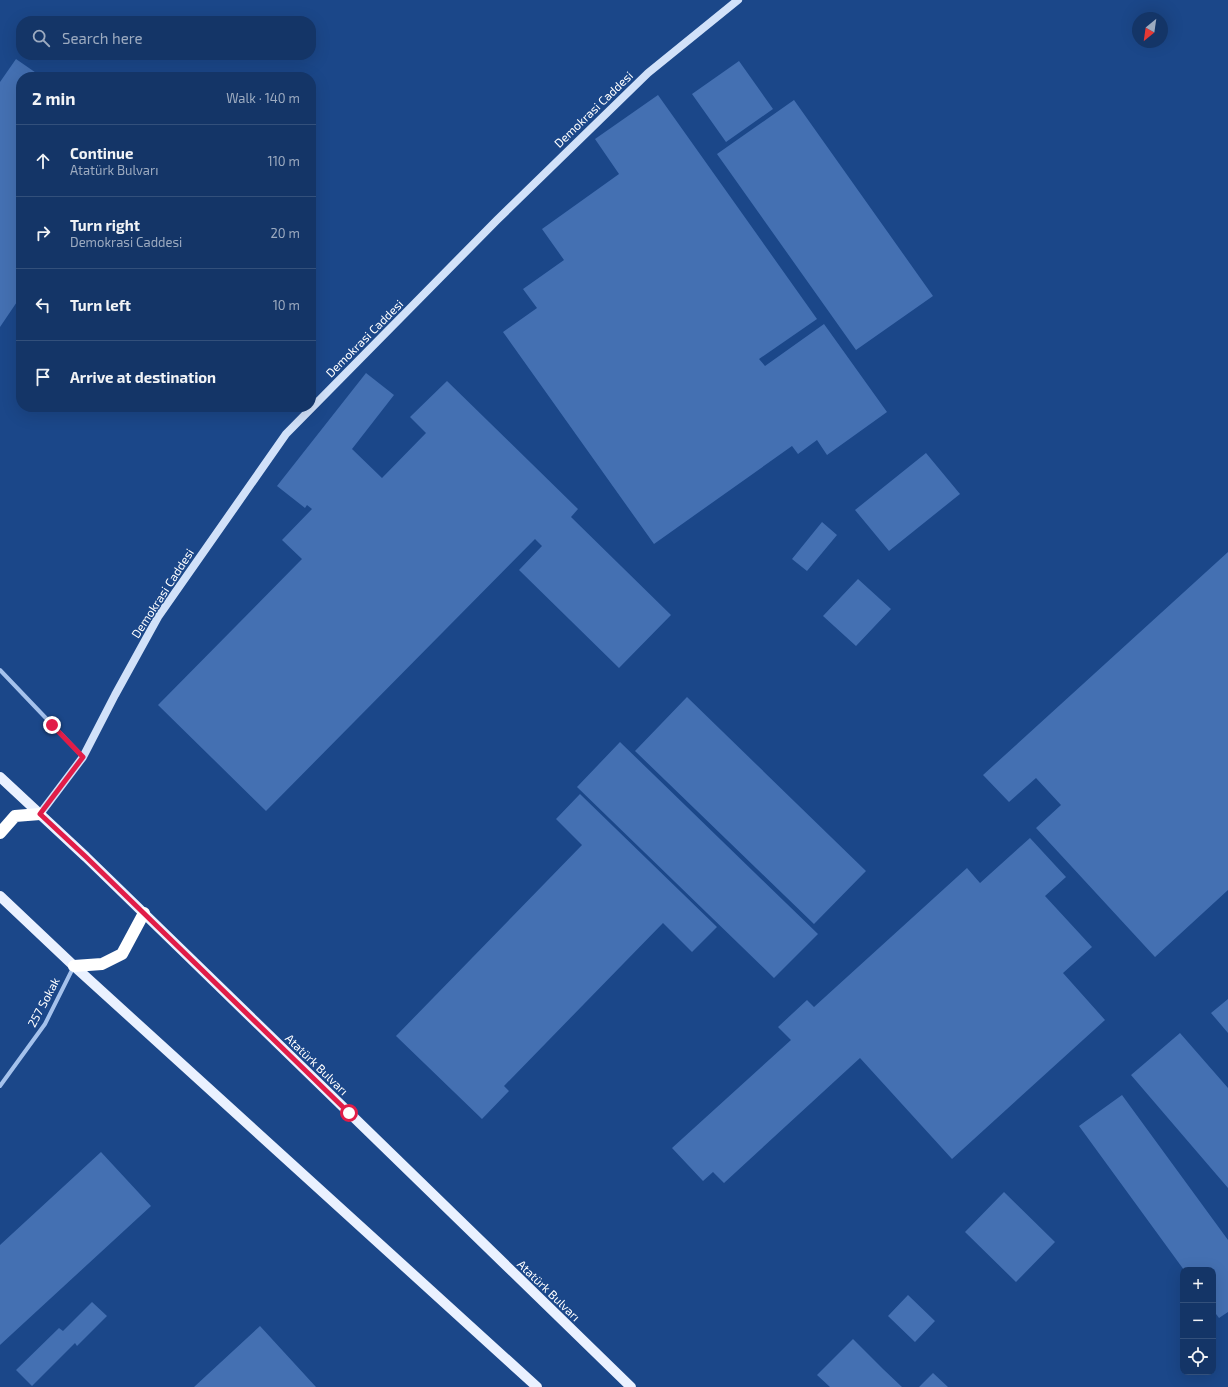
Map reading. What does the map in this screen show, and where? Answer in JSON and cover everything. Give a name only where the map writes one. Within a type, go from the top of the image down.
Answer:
[{"type":"highway","points":[[0,833],[15,816],[40,814]]},
{"type":"highway","points":[[74,966],[102,964],[122,954],[144,913]]},
{"type":"main road","name":"Atatürk Bulvarı","points":[[0,777],[144,913],[631,1387]]},
{"type":"main road","points":[[0,896],[74,966],[536,1387]]},
{"type":"street","name":"Demokrasi Caddesi","points":[[316,404],[497,220],[648,73],[738,0]]},
{"type":"street","name":"Demokrasi Caddesi","points":[[40,814],[83,757],[158,617],[286,434],[308,412]]},
{"type":"street","points":[[0,670],[83,757]]},
{"type":"street","name":"257 Sokak","points":[[0,1086],[45,1024],[74,966]]},
{"type":"building","points":[[16,59],[35,72],[16,72],[16,303],[0,327],[0,82]]},
{"type":"building","points":[[739,61],[773,109],[726,142],[692,94]]},
{"type":"building","points":[[658,95],[817,319],[759,359],[765,366],[824,324],[887,412],[827,455],[817,440],[798,454],[792,446],[654,544],[503,332],[537,308],[523,289],[564,260],[542,229],[619,174],[595,139]]},
{"type":"building","points":[[794,100],[933,296],[856,350],[717,154]]},
{"type":"building","points":[[366,373],[394,395],[352,449],[382,478],[426,433],[410,417],[447,381],[578,509],[571,517],[671,615],[619,668],[519,570],[542,546],[535,539],[266,811],[158,705],[302,559],[282,540],[312,509],[307,505],[305,508],[277,486]]},
{"type":"building","points":[[926,453],[960,494],[889,551],[855,510]]},
{"type":"building","points":[[822,522],[837,535],[807,571],[792,559]]},
{"type":"building","points":[[1228,552],[1228,890],[1155,957],[1036,828],[1061,805],[1036,778],[1009,802],[983,775]]},
{"type":"building","points":[[858,579],[891,609],[856,646],[823,616]]},
{"type":"building","points":[[687,697],[866,871],[814,924],[635,751]]},
{"type":"building","points":[[620,742],[818,934],[774,978],[577,787]]},
{"type":"building","points":[[580,794],[717,927],[692,952],[663,923],[504,1086],[509,1091],[482,1119],[396,1036],[582,845],[556,819]]},
{"type":"building","points":[[1030,838],[1066,877],[1045,896],[1092,947],[1063,973],[1105,1020],[952,1159],[860,1058],[724,1183],[713,1172],[703,1181],[672,1148],[791,1040],[778,1027],[807,1000],[814,1007],[967,868],[980,883]]},
{"type":"building","points":[[1228,999],[1228,1033],[1211,1013]]},
{"type":"building","points":[[1180,1033],[1228,1088],[1228,1188],[1131,1075]]},
{"type":"building","points":[[1122,1095],[1228,1240],[1228,1312],[1219,1318],[1216,1314],[1216,1267],[1182,1267],[1079,1126]]},
{"type":"building","points":[[101,1152],[151,1206],[0,1345],[0,1245]]},
{"type":"building","points":[[1004,1192],[1055,1242],[1016,1282],[965,1232]]},
{"type":"building","points":[[908,1295],[935,1321],[915,1342],[888,1316]]},
{"type":"building","points":[[92,1302],[107,1316],[77,1346],[75,1343],[32,1386],[16,1370],[59,1328],[63,1331]]},
{"type":"building","points":[[260,1326],[316,1387],[194,1387]]},
{"type":"building","points":[[853,1339],[902,1387],[830,1387],[817,1375]]},
{"type":"building","points":[[933,1373],[948,1387],[919,1387]]},
{"type":"route","points":[[52,725],[83,757],[40,814],[349,1113]]}]
